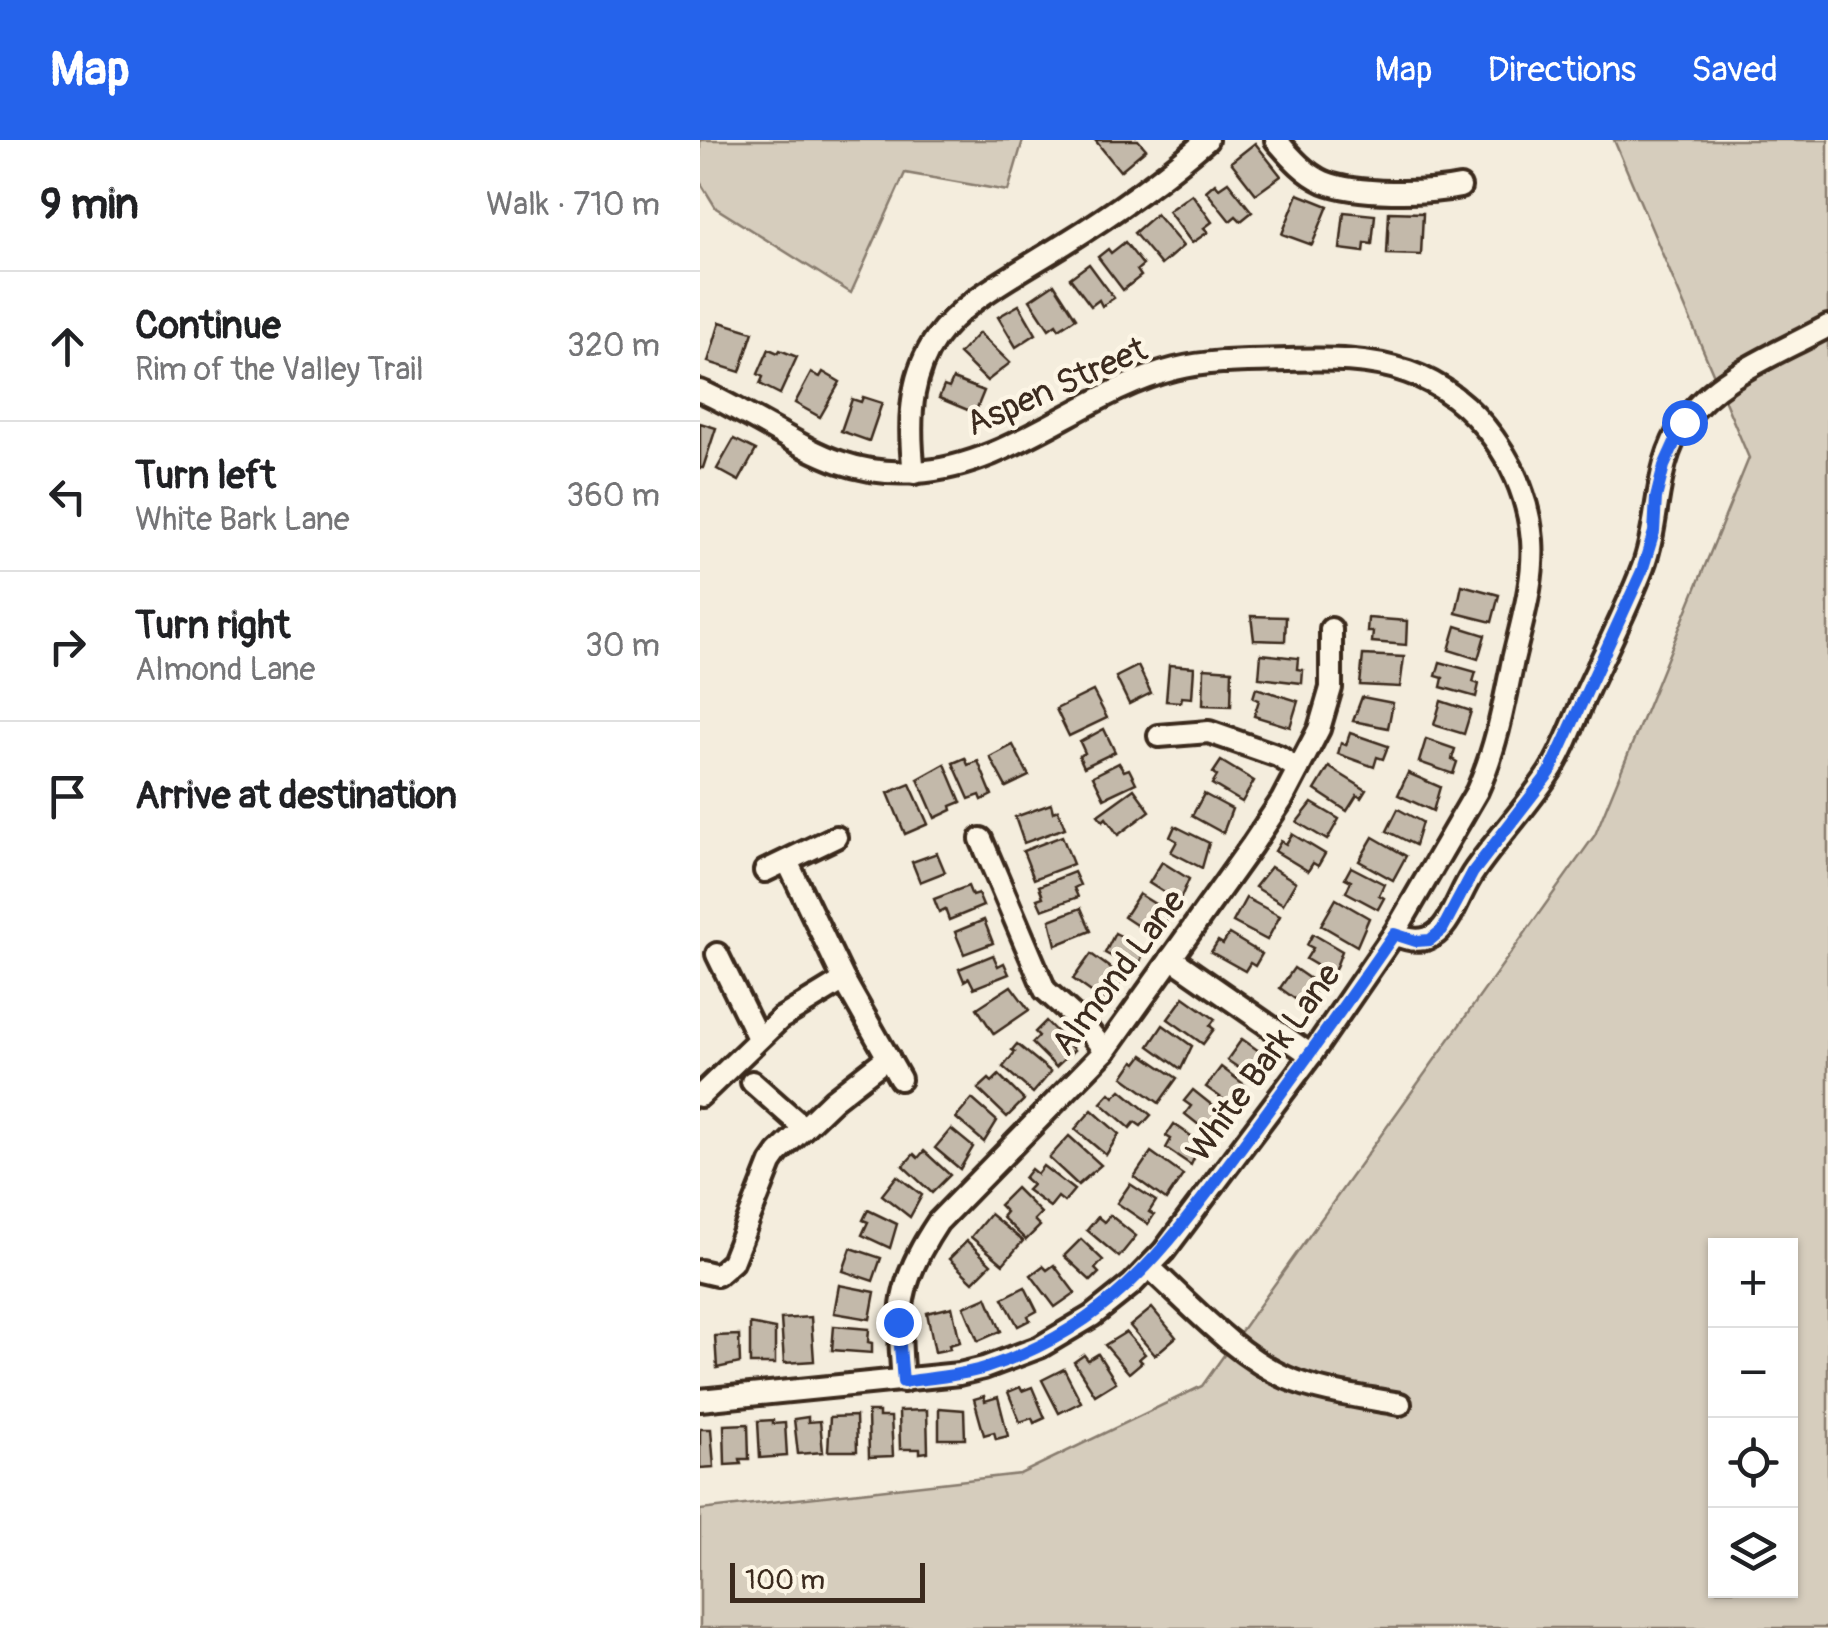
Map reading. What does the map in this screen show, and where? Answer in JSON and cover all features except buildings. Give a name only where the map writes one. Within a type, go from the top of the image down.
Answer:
[{"type":"street","points":[[914,473],[910,426],[915,386],[921,366],[944,326],[974,298],[1095,225],[1207,140]]},
{"type":"street","points":[[1276,140],[1307,172],[1341,187],[1428,191],[1460,187]]},
{"type":"street","points":[[1394,934],[1416,941],[1430,940],[1442,930],[1473,872],[1550,772],[1642,571],[1654,532],[1656,498],[1664,466],[1684,422],[1707,396],[1734,378],[1828,326]]},
{"type":"street","name":"Aspen Street","points":[[700,391],[834,463],[876,472],[914,473],[955,467],[1144,378],[1208,363],[1353,360],[1408,372],[1430,381],[1460,402],[1493,438]]},
{"type":"street","name":"White Bark Lane","points":[[700,1400],[903,1382],[984,1368],[1040,1347],[1092,1316],[1148,1267],[1312,1055],[1394,934],[1487,769],[1529,586],[1532,544],[1518,481],[1493,438]]},
{"type":"street","name":"Almond Lane","points":[[903,1382],[898,1322],[905,1284],[917,1254],[938,1222],[1106,1051],[1252,845],[1319,729],[1330,688],[1330,629]]},
{"type":"street","points":[[1159,736],[1210,732],[1278,756],[1298,769]]},
{"type":"street","points":[[765,871],[836,837]]},
{"type":"street","points":[[981,839],[1045,990],[1106,1051]]},
{"type":"street","points":[[787,861],[844,980],[900,1079]]},
{"type":"street","points":[[717,954],[758,1038]]},
{"type":"street","points":[[1170,958],[1312,1055]]},
{"type":"street","points":[[700,1096],[780,1019],[844,980]]},
{"type":"street","points":[[700,1271],[717,1275],[732,1262],[771,1163],[850,1085],[888,1058]]},
{"type":"street","points":[[752,1082],[804,1128]]},
{"type":"street","points":[[1148,1267],[1221,1332],[1284,1376],[1306,1385],[1400,1404]]},
{"type":"shaded area","points":[[700,140],[1023,140],[1008,191],[905,173],[851,293],[716,208],[700,182]]},
{"type":"shaded area","points":[[1614,140],[1828,140],[1828,1628],[700,1628],[700,1510],[1020,1474],[1202,1386],[1595,835],[1749,458]]},
{"type":"route","points":[[898,1322],[903,1382],[984,1368],[1040,1347],[1092,1316],[1132,1284],[1164,1251],[1312,1055],[1394,934],[1409,940],[1430,940],[1442,930],[1473,872],[1550,772],[1642,571],[1654,532],[1656,498],[1664,466],[1684,422]]}]
